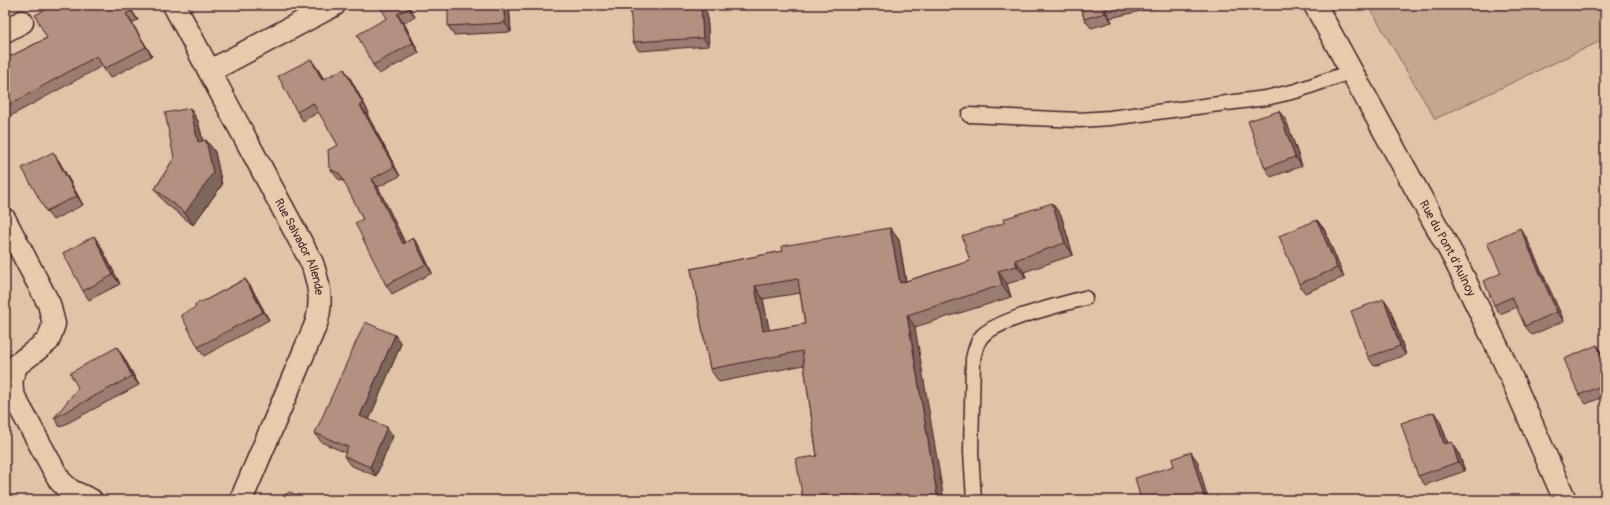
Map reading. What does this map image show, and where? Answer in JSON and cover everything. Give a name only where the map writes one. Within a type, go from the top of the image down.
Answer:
[{"type":"street","name":"Rue Salvador Allende","points":[[174,5],[312,263],[320,294],[319,314],[316,324],[241,500]]},
{"type":"street","points":[[210,71],[334,5]]},
{"type":"street","name":"Rue du Pont d'Aulnoy","points":[[1315,5],[1454,258],[1491,332],[1565,500]]},
{"type":"street","points":[[5,220],[50,304],[54,324],[48,341],[18,364],[15,369],[11,382],[13,396],[60,481],[71,491],[91,500]]},
{"type":"lane","points":[[968,115],[1079,120],[1110,118],[1266,98],[1296,91],[1352,71]]},
{"type":"lane","points":[[974,500],[971,452],[973,359],[975,347],[982,336],[1009,322],[1085,298]]},
{"type":"shaded area","points":[[1368,5],[1605,5],[1605,39],[1435,119]]},
{"type":"building","points":[[55,5],[128,5],[131,11],[126,14],[146,47],[104,69],[97,56],[5,107],[5,59],[47,38],[35,15]]},
{"type":"building","points":[[379,5],[407,5],[409,8],[397,14],[413,43],[373,65],[357,35],[387,18]]},
{"type":"building","points":[[448,5],[503,5],[505,23],[448,26]]},
{"type":"building","points":[[701,5],[703,38],[633,42],[630,8]]},
{"type":"building","points":[[1081,5],[1119,5],[1104,8],[1105,13],[1084,19]]},
{"type":"building","points":[[311,59],[322,80],[344,69],[363,104],[360,105],[394,167],[372,179],[403,244],[413,238],[426,264],[386,285],[355,223],[363,219],[340,174],[329,167],[328,150],[338,145],[313,103],[297,112],[278,76]]},
{"type":"building","points":[[190,108],[198,142],[206,140],[213,173],[185,213],[155,189],[174,158],[165,113]]},
{"type":"building","points":[[1279,111],[1295,157],[1265,168],[1248,121]]},
{"type":"building","points":[[53,152],[77,196],[46,211],[22,168]]},
{"type":"building","points":[[1052,203],[1065,243],[1015,260],[1017,266],[998,271],[1002,285],[907,315],[938,500],[803,500],[796,459],[817,456],[802,351],[710,369],[691,269],[783,251],[782,246],[890,228],[900,283],[970,261],[962,236],[1004,223],[1003,219]],"holes":[[[798,279],[805,324],[763,331],[755,286]]]},
{"type":"building","points":[[1317,220],[1337,268],[1299,284],[1279,236]]},
{"type":"building","points":[[1520,228],[1557,312],[1525,326],[1512,297],[1494,305],[1484,281],[1501,273],[1487,243]]},
{"type":"building","points":[[94,236],[113,275],[83,291],[63,253]]},
{"type":"building","points":[[245,279],[263,312],[198,347],[181,315],[196,307],[195,304],[206,300]]},
{"type":"building","points":[[1384,299],[1400,346],[1368,357],[1351,311]]},
{"type":"building","points":[[365,322],[395,335],[360,416],[387,427],[370,467],[344,456],[348,447],[315,433]]},
{"type":"building","points":[[1597,345],[1605,364],[1605,384],[1579,395],[1564,359]]},
{"type":"building","points":[[117,347],[132,376],[54,418],[78,388],[70,373]]},
{"type":"building","points":[[1434,412],[1444,444],[1452,442],[1458,462],[1418,476],[1401,423]]},
{"type":"building","points":[[1191,452],[1205,500],[1141,500],[1135,478],[1174,466],[1172,459]]},
{"type":"building","points":[[290,492],[308,500],[275,500]]},
{"type":"building","points":[[1342,497],[1343,500],[1333,500]]},
{"type":"building","points":[[1436,499],[1470,500],[1436,500]]}]
